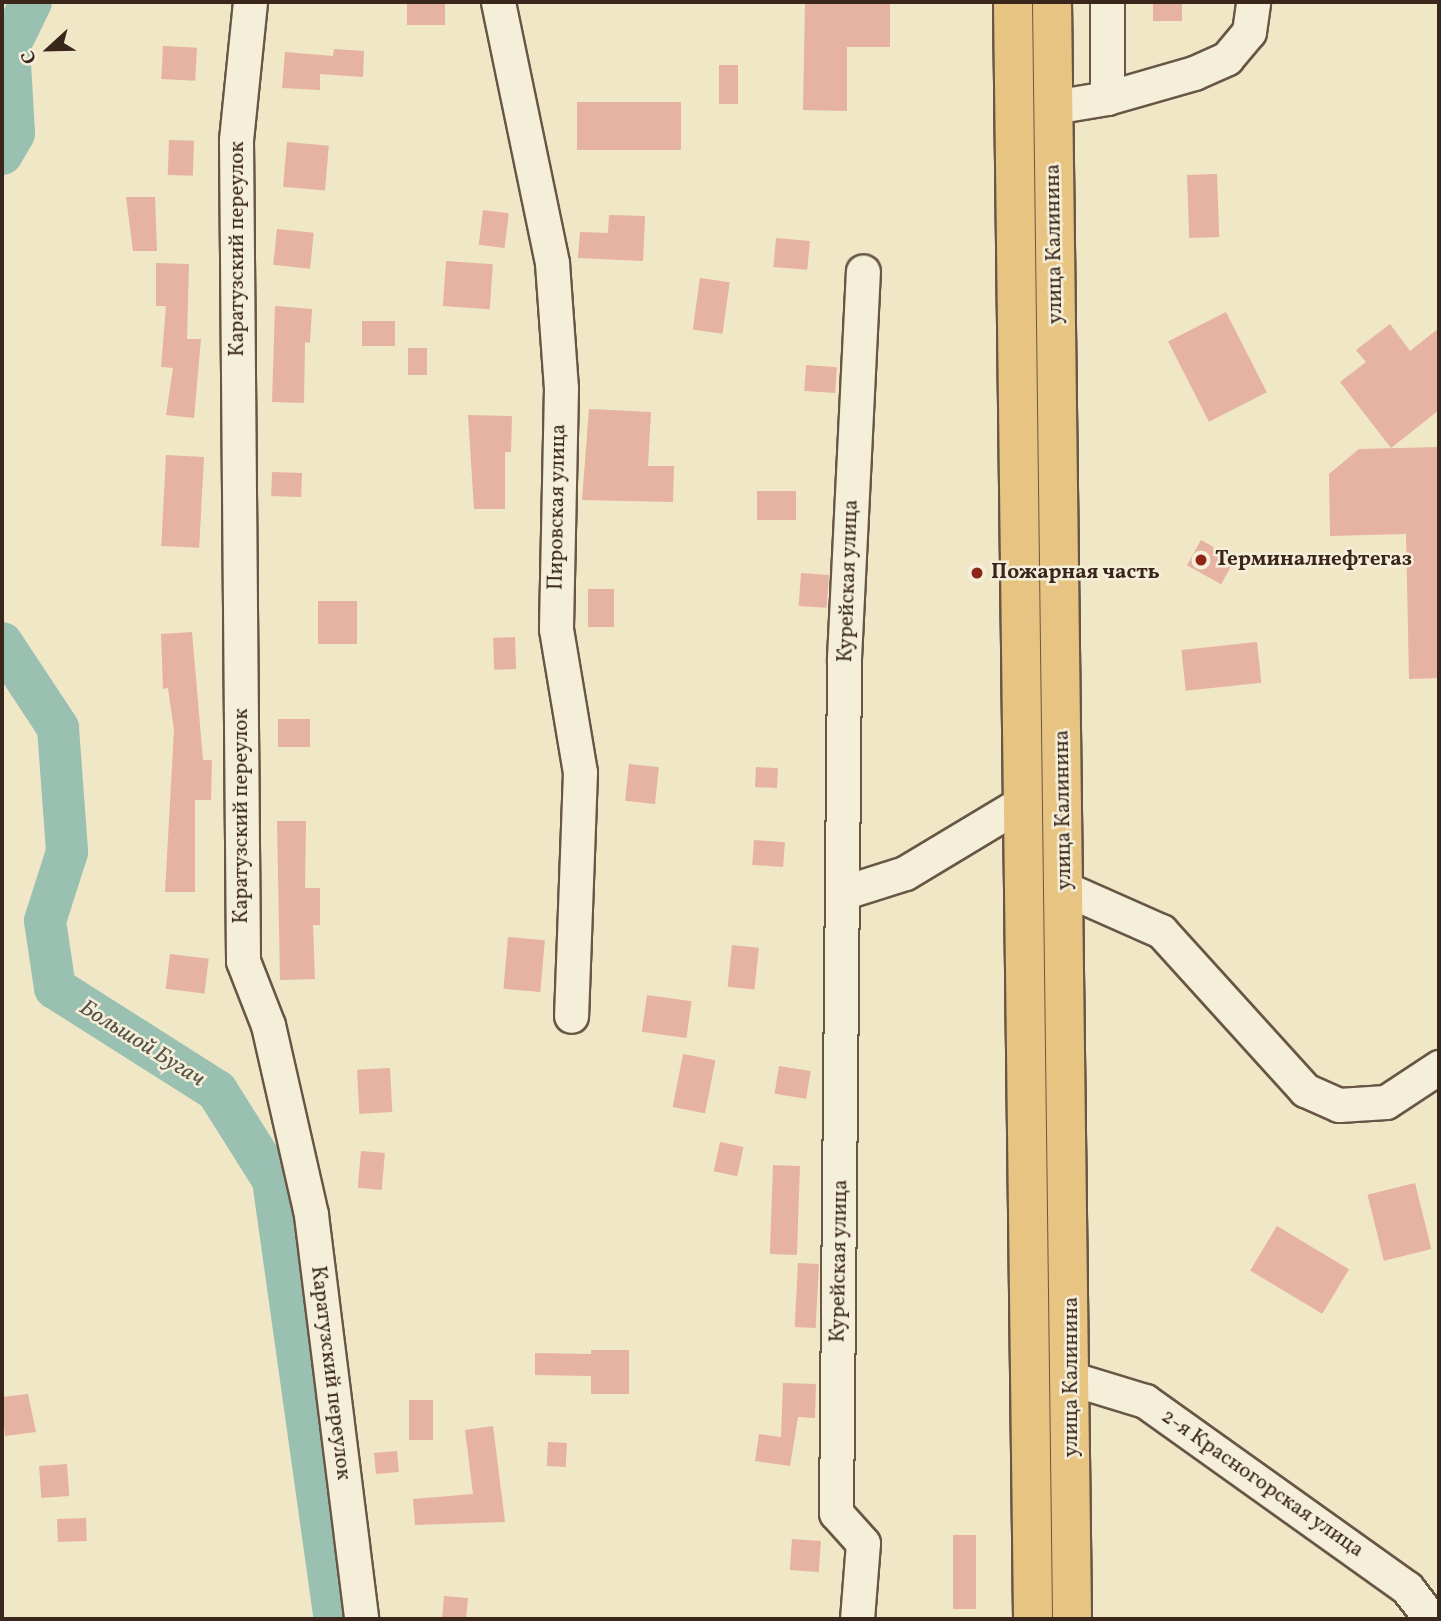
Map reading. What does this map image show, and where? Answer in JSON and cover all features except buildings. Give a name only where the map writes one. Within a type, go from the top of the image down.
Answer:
[{"type":"main road","name":"улица Калинина","points":[[1013,2],[1033,1619]]},
{"type":"main road","name":"улица Калинина","points":[[1052,2],[1073,1379],[1072,1619]]},
{"type":"main road","points":[[1017,352],[1057,353]]},
{"type":"main road","points":[[1020,502],[1060,501]]},
{"type":"street","name":"Каратузский переулок","points":[[250,2],[236,140],[243,961],[268,1025],[311,1215],[361,1619]]},
{"type":"street","name":"Пировская улица","points":[[498,2],[553,277],[561,388],[556,629],[580,772],[571,1017]]},
{"type":"street","points":[[1107,2],[1107,98]]},
{"type":"street","points":[[1053,107],[1107,98],[1194,73],[1227,58],[1249,32],[1253,2]]},
{"type":"street","name":"Курейская улица","points":[[857,1619],[863,1543],[836,1513],[845,892],[845,658],[863,271]]},
{"type":"street","points":[[845,892],[905,873],[1023,802]]},
{"type":"street","points":[[1066,889],[1161,931],[1305,1090],[1339,1105],[1386,1102],[1439,1067]]},
{"type":"street","name":"2-я Красногорская улица","points":[[1073,1379],[1145,1401],[1407,1587],[1431,1619]]},
{"type":"waterway","name":"Большой Бугач","points":[[2,154],[14,133],[9,47],[31,2]]},
{"type":"waterway","name":"Большой Бугач","points":[[2,643],[58,728],[67,852],[45,921],[55,988],[217,1091],[273,1180],[335,1619]]},
{"type":"place","name":"Терминалнефтегаз","points":[[1201,560]]},
{"type":"place","name":"Пожарная часть","points":[[977,573]]}]
